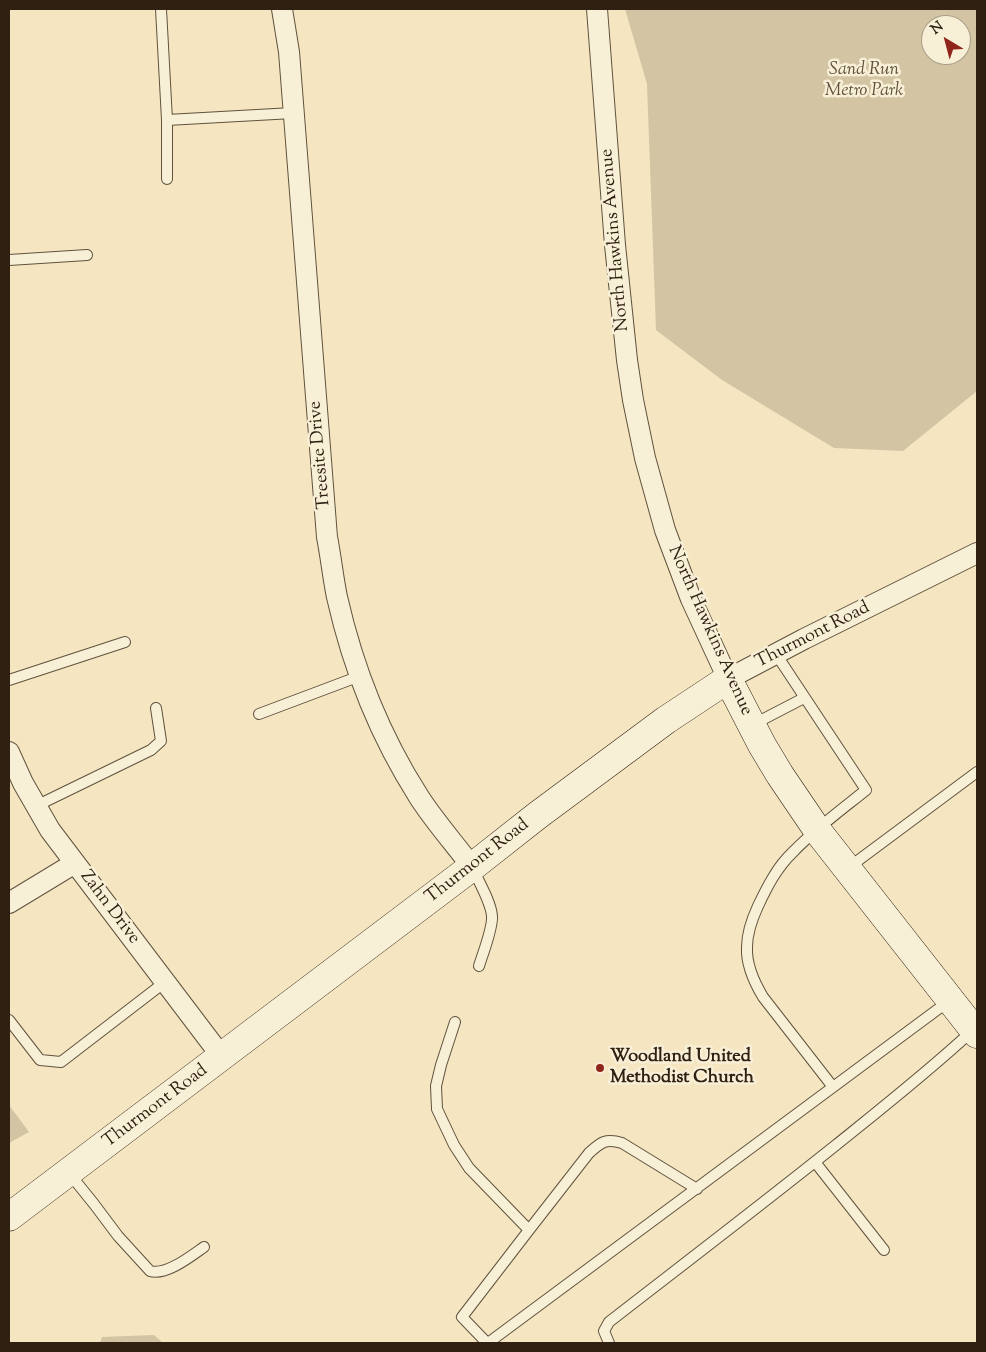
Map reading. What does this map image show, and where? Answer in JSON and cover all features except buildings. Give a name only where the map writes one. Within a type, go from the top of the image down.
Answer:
[{"type":"street","name":"Treesite Drive","points":[[282,9],[289,52],[328,537],[337,596],[360,676],[377,720],[393,753],[420,799],[472,868]]},
{"type":"street","name":"North Hawkins Avenue","points":[[597,9],[615,245],[627,360],[645,458],[665,530],[691,599],[728,679],[780,775],[818,830],[975,1032]]},
{"type":"street","name":"Thurmont Road","points":[[9,1217],[666,720],[728,679],[977,553]]},
{"type":"street","name":"Zahn Drive","points":[[9,752],[23,783],[50,830],[222,1057]]},
{"type":"street","points":[[9,903],[75,863]]},
{"type":"lane","points":[[161,9],[167,120],[167,179]]},
{"type":"lane","points":[[167,120],[293,112]]},
{"type":"lane","points":[[9,260],[87,255]]},
{"type":"lane","points":[[9,680],[125,642]]},
{"type":"lane","points":[[776,654],[866,790],[792,852],[776,872],[753,918],[746,948],[754,980],[763,997],[833,1087]]},
{"type":"lane","points":[[260,714],[360,676]]},
{"type":"lane","points":[[752,725],[804,698]]},
{"type":"lane","points":[[36,806],[151,750],[161,741],[156,708]]},
{"type":"lane","points":[[847,868],[977,772]]},
{"type":"lane","points":[[472,868],[492,916],[479,966]]},
{"type":"lane","points":[[9,1020],[40,1060],[61,1062],[165,982]]},
{"type":"lane","points":[[696,1189],[622,1143],[612,1139],[600,1143],[589,1154],[462,1317],[488,1343],[950,1001]]},
{"type":"lane","points":[[455,1022],[436,1086],[437,1109],[454,1145],[469,1168],[529,1230]]},
{"type":"lane","points":[[609,1343],[604,1331],[609,1322],[815,1162],[975,1032]]},
{"type":"lane","points":[[815,1162],[884,1250]]},
{"type":"lane","points":[[69,1172],[118,1236],[150,1271],[157,1273],[166,1270],[204,1247]]},
{"type":"green space","name":"Sand Run Metro Park","points":[[625,9],[977,9],[977,391],[903,451],[834,448],[722,380],[656,330],[647,84]]},
{"type":"green space","points":[[9,1105],[29,1132],[9,1143]]},
{"type":"green space","points":[[154,1335],[163,1343],[100,1343],[102,1337]]},
{"type":"place","name":"Woodland United Methodist Church","points":[[600,1068]]}]
